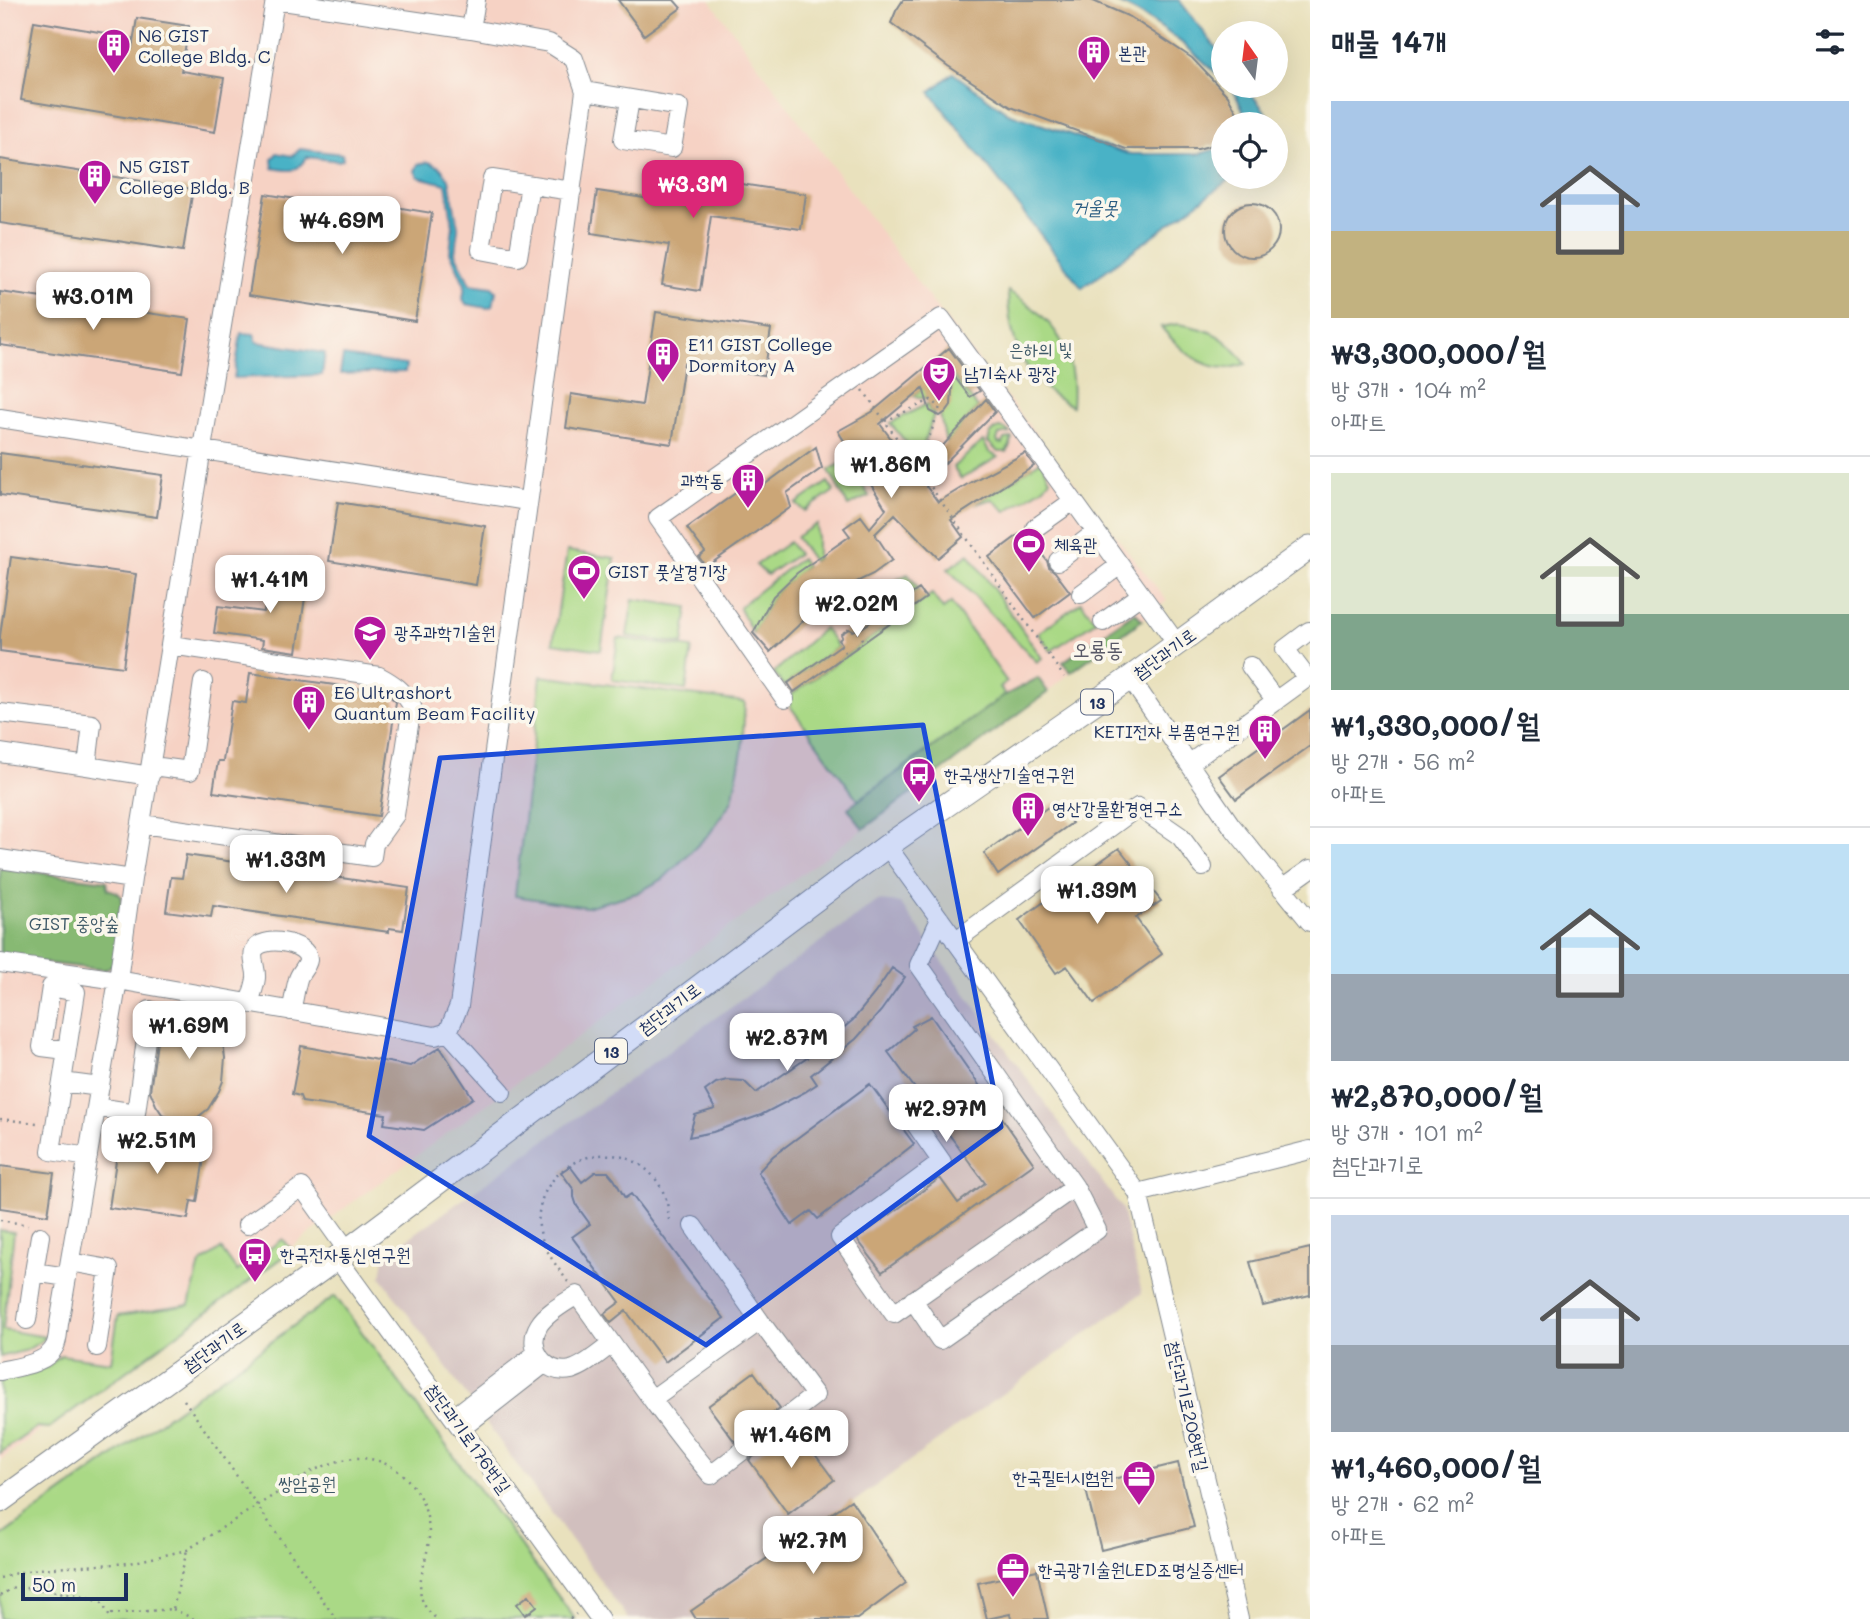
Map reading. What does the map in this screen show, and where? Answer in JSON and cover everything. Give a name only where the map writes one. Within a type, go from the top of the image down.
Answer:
[{"type":"main road","name":"첨단과기로","points":[[0,1502],[342,1254],[887,846],[1130,678],[1310,547]]},
{"type":"street","points":[[0,963],[118,981],[435,1036],[448,1032],[459,1006],[585,91],[573,59],[549,43],[275,0],[132,879],[118,981],[55,1348],[33,1363],[0,1371]]},
{"type":"street","points":[[471,29],[476,0]]},
{"type":"street","points":[[585,91],[630,100]]},
{"type":"street","points":[[530,185],[518,257],[481,250],[492,179],[572,191]]},
{"type":"street","points":[[785,699],[658,518],[941,318],[1177,644]]},
{"type":"street","points":[[0,418],[527,501]]},
{"type":"street","points":[[1035,528],[1073,501]]},
{"type":"street","points":[[1058,561],[1096,532]]},
{"type":"street","points":[[1081,594],[1120,565]]},
{"type":"street","points":[[1103,622],[1141,595]]},
{"type":"street","points":[[1190,763],[1307,678],[1285,649],[1309,631]]},
{"type":"street","points":[[142,824],[372,857],[374,844],[395,815],[412,706],[407,695],[395,684],[379,676],[171,645]]},
{"type":"street","points":[[1250,666],[1276,701]]},
{"type":"street","points":[[1130,678],[1231,825],[1310,922]]},
{"type":"street","points":[[0,752],[87,766],[190,771],[203,682]]},
{"type":"street","points":[[0,713],[92,724],[87,766]]},
{"type":"street","points":[[956,941],[1138,807],[1180,836],[1203,867]]},
{"type":"street","name":"첨단과기로208번길","points":[[887,846],[1138,1193],[1239,1619]]},
{"type":"street","points":[[0,859],[132,879]]},
{"type":"street","points":[[1282,888],[1310,869]]},
{"type":"street","points":[[913,1300],[940,1340],[1097,1230],[1075,1187],[919,965],[940,919]]},
{"type":"street","points":[[249,1004],[256,978],[256,947],[262,943],[281,942],[304,951],[308,959],[298,979],[291,1011]]},
{"type":"street","points":[[97,1107],[136,1113],[150,1010]]},
{"type":"street","points":[[448,1032],[502,1092]]},
{"type":"street","points":[[66,1050],[51,1152],[88,1157]]},
{"type":"street","points":[[62,1082],[100,1087]]},
{"type":"street","points":[[912,1119],[942,1161],[839,1237],[894,1314],[1075,1187]]},
{"type":"street","points":[[1138,1193],[1310,1150]]},
{"type":"street","name":"첨단과기로176번길","points":[[247,1225],[302,1187],[342,1254],[458,1422],[600,1619]]},
{"type":"street","points":[[612,1344],[582,1366],[562,1371],[553,1369],[540,1358],[534,1347],[534,1337],[543,1319],[577,1295],[652,1399],[674,1431],[711,1475],[815,1395],[693,1226]]},
{"type":"street","points":[[27,1320],[40,1236]]},
{"type":"street","points":[[34,1272],[109,1269],[97,1347]]},
{"type":"street","points":[[652,1399],[760,1321]]},
{"type":"street","points":[[458,1422],[540,1358]]},
{"type":"path","points":[[855,379],[1063,677]]},
{"type":"path","points":[[885,421],[931,400],[940,407],[918,469]]},
{"type":"path","points":[[857,632],[864,642]]},
{"type":"path","points":[[840,645],[847,655]]},
{"type":"path","points":[[0,1119],[37,1123]]},
{"type":"path","points":[[577,1295],[545,1248],[539,1228],[539,1206],[547,1186],[561,1170],[580,1158],[600,1154],[622,1157],[641,1166],[656,1180],[666,1199],[669,1220]]},
{"type":"path","points":[[0,1220],[42,1227],[40,1236]]},
{"type":"path","points":[[184,1400],[336,1619]]},
{"type":"path","points":[[0,1578],[38,1569],[130,1563],[187,1550],[312,1471],[334,1461],[358,1458],[382,1461],[400,1472],[416,1489],[428,1521],[428,1543],[420,1587],[423,1603],[437,1619]]},
{"type":"path","points":[[173,1609],[187,1550]]},
{"type":"path","points":[[0,1596],[17,1587],[81,1595],[102,1603],[111,1619]]},
{"type":"path","points":[[109,1614],[173,1609],[194,1619]]},
{"type":"path","points":[[530,1611],[536,1619]]},
{"type":"path","points":[[570,1619],[576,1614]]},
{"type":"highlighted area","points":[[923,725],[1001,1127],[706,1345],[369,1136],[440,758]]},
{"type":"shaded area","name":"광주과학기술원","points":[[0,0],[710,0],[930,299],[1167,601],[863,829],[0,1460]]},
{"type":"shaded area","points":[[878,901],[900,903],[1122,1209],[1142,1293],[695,1619],[628,1619],[381,1277],[384,1256]]},
{"type":"green space","name":"은하의 빛","points":[[1008,291],[1039,313],[1060,338],[1071,369],[1072,406],[1042,385],[1022,359],[1011,327]]},
{"type":"green space","points":[[1178,324],[1200,328],[1217,335],[1232,347],[1246,364],[1229,368],[1199,361],[1182,349],[1161,327]]},
{"type":"green space","points":[[947,368],[978,408],[946,443],[940,415],[927,399],[913,396]]},
{"type":"green space","points":[[927,404],[934,414],[919,458],[890,423]]},
{"type":"green space","points":[[999,428],[1010,433],[999,435],[998,443],[1002,444],[1004,439],[1012,438],[1006,452],[998,452],[988,442],[991,433]]},
{"type":"green space","points":[[983,441],[989,452],[998,457],[961,479],[953,467]]},
{"type":"green space","points":[[848,460],[869,496],[848,506],[829,470]]},
{"type":"green space","points":[[1041,461],[1050,479],[1044,487],[1006,511],[992,499],[976,504]]},
{"type":"green space","points":[[828,482],[834,491],[805,511],[796,504]]},
{"type":"green space","points":[[817,524],[817,558],[813,561],[796,537]]},
{"type":"green space","points":[[789,542],[798,554],[767,575],[756,565]]},
{"type":"green space","name":"GIST 풋살경기장","points":[[567,551],[615,558],[601,650],[553,643]]},
{"type":"green space","points":[[969,554],[1042,658],[1037,662],[948,569]]},
{"type":"green space","points":[[801,558],[806,566],[773,596],[753,634],[739,607]]},
{"type":"green space","points":[[908,574],[919,589],[859,630],[844,608]]},
{"type":"green space","points":[[932,594],[943,609],[951,603],[1007,682],[1000,687],[1005,695],[858,800],[785,699]]},
{"type":"green space","points":[[633,599],[688,607],[683,644],[627,636]]},
{"type":"green space","points":[[1081,602],[1096,621],[1051,651],[1038,633]]},
{"type":"green space","points":[[1135,612],[1142,620],[1071,672],[1063,662]]},
{"type":"green space","points":[[824,628],[838,647],[784,686],[773,673]]},
{"type":"green space","points":[[618,638],[692,648],[686,690],[612,680]]},
{"type":"green space","points":[[541,676],[745,702],[742,751],[732,800],[710,833],[663,879],[637,893],[586,907],[515,896]]},
{"type":"green space","points":[[1038,678],[1048,692],[863,829],[848,808],[1005,695]]},
{"type":"green space","name":"GIST 중앙숲","points":[[0,868],[107,881],[108,889],[122,897],[115,960],[111,966],[105,970],[0,958]]},
{"type":"green space","points":[[0,1230],[14,1232],[3,1330],[47,1337],[27,1350],[0,1357]]},
{"type":"green space","points":[[283,1239],[292,1250],[49,1428],[37,1427],[0,1453],[0,1381],[47,1367],[61,1355],[111,1362],[118,1316],[189,1305],[200,1264],[221,1249],[237,1271]]},
{"type":"green space","name":"쌍암공원","points":[[335,1296],[575,1619],[0,1619],[0,1537]]},
{"type":"water","points":[[1110,0],[1179,0],[1211,41],[1211,68],[1170,34]]},
{"type":"water","name":"거울못","points":[[953,73],[1008,113],[1128,154],[1199,154],[1211,150],[1211,189],[1217,189],[1082,288],[930,92]]},
{"type":"water","points":[[1254,98],[1266,112],[1244,112],[1238,99]]},
{"type":"water","points":[[300,149],[342,154],[343,159],[339,161],[307,157],[293,170],[273,168],[272,159],[277,153],[292,156]]},
{"type":"water","points":[[429,162],[440,167],[449,179],[458,227],[455,253],[470,284],[492,287],[496,291],[493,306],[487,308],[466,304],[463,299],[465,285],[450,252],[453,226],[446,184],[418,177],[415,171],[418,164]]},
{"type":"water","points":[[241,333],[254,334],[257,342],[325,353],[322,375],[234,378]]},
{"type":"water","points":[[343,356],[406,365],[405,372],[340,374]]},
{"type":"building","points":[[618,0],[674,0],[681,8],[644,35]]},
{"type":"building","name":"본관","points":[[903,0],[1091,0],[1130,17],[1192,58],[1211,78],[1211,98],[1229,98],[1237,112],[1211,112],[1211,145],[1198,149],[1126,149],[1011,107],[948,66],[891,23]]},
{"type":"building","name":"N6 GIST College Bldg. C","points":[[137,18],[189,26],[181,71],[224,78],[215,132],[21,100],[34,21],[111,34],[108,45],[132,49]]},
{"type":"building","name":"N5 GIST College Bldg. B","points":[[0,159],[193,189],[183,251],[0,223]]},
{"type":"building","points":[[682,175],[806,194],[801,229],[711,216],[700,291],[662,285],[669,245],[591,233],[597,191],[678,203]]},
{"type":"building","points":[[265,194],[358,209],[359,201],[432,213],[415,321],[249,295]]},
{"type":"building","points":[[1252,203],[1271,211],[1279,230],[1271,249],[1252,257],[1233,249],[1225,230],[1233,211]]},
{"type":"building","points":[[0,292],[190,319],[182,372],[0,345]]},
{"type":"building","name":"E11 GIST College Dormitory A","points":[[656,312],[771,329],[764,375],[684,363],[672,444],[566,428],[571,394],[642,405]]},
{"type":"building","points":[[949,348],[980,391],[970,397],[953,375],[951,405],[946,412],[940,416],[930,411],[923,388],[880,424],[910,464],[905,470],[914,477],[986,399],[995,412],[931,474],[926,486],[938,502],[1025,453],[1034,466],[951,520],[963,537],[938,558],[895,514],[875,534],[892,560],[819,606],[770,652],[753,633],[773,596],[797,573],[850,536],[844,528],[861,516],[870,528],[886,509],[838,431],[872,412]]},
{"type":"building","name":"과학동","points":[[816,447],[822,468],[787,493],[791,507],[706,567],[699,557],[705,552],[687,528],[751,482],[757,490]]},
{"type":"building","points":[[0,453],[163,475],[157,517],[0,495]]},
{"type":"building","points":[[338,502],[485,526],[476,585],[329,561]]},
{"type":"building","name":"체육관","points":[[1024,531],[1070,592],[1035,618],[989,557]]},
{"type":"building","points":[[11,557],[136,574],[123,667],[0,651]]},
{"type":"building","points":[[270,572],[308,577],[297,652],[262,647],[263,640],[214,633],[218,606],[264,612]]},
{"type":"building","points":[[919,589],[926,598],[794,692],[788,683],[842,644],[839,640],[841,634],[849,629],[860,629]]},
{"type":"building","name":"E6 Ultrashort Quantum Beam Facility","points":[[250,673],[384,692],[396,702],[379,816],[213,792],[218,761],[223,761],[232,701],[246,703]]},
{"type":"building","name":"KETI전자 부품연구원","points":[[1310,710],[1310,746],[1236,799],[1219,776]]},
{"type":"building","name":"영산강물환경연구소","points":[[1055,802],[1072,823],[998,875],[984,853]]},
{"type":"building","points":[[1119,848],[1161,901],[1136,918],[1162,954],[1094,1003],[1067,966],[1056,973],[1019,920]]},
{"type":"building","points":[[186,855],[409,888],[403,930],[389,928],[389,932],[213,906],[211,917],[166,911],[171,877],[182,878]]},
{"type":"building","points":[[892,968],[905,977],[881,1011],[856,1039],[811,1075],[817,1084],[761,1115],[713,1132],[689,1137],[695,1115],[715,1109],[705,1091],[716,1083],[727,1080],[744,1081],[756,1093],[807,1058],[853,1020]]},
{"type":"building","points":[[167,1006],[214,1009],[218,1017],[226,1014],[236,1023],[237,1030],[234,1035],[223,1043],[225,1058],[223,1081],[219,1091],[208,1109],[198,1117],[186,1121],[178,1122],[162,1114],[150,1091],[161,1014]]},
{"type":"building","points":[[931,1016],[1034,1164],[882,1272],[857,1239],[940,1178],[958,1203],[985,1183],[888,1052],[914,1029],[912,1026]]},
{"type":"building","points":[[301,1046],[410,1066],[440,1047],[473,1098],[424,1130],[384,1124],[386,1114],[302,1102],[300,1096],[292,1094]]},
{"type":"building","points":[[870,1084],[914,1144],[818,1219],[811,1211],[792,1225],[758,1172],[773,1156]]},
{"type":"building","points":[[120,1134],[206,1146],[197,1202],[191,1201],[188,1219],[109,1208]]},
{"type":"building","points":[[0,1166],[54,1173],[48,1215],[0,1208]]},
{"type":"building","points":[[570,1166],[582,1182],[595,1172],[608,1172],[625,1198],[631,1194],[724,1318],[665,1362],[626,1311],[611,1323],[604,1314],[620,1302],[572,1237],[590,1224],[577,1206],[574,1190],[561,1172]]},
{"type":"building","points":[[1310,1248],[1310,1295],[1263,1306],[1250,1262]]},
{"type":"building","points":[[754,1372],[780,1408],[735,1442],[708,1406]]},
{"type":"building","points":[[794,1426],[834,1480],[788,1514],[749,1460]]},
{"type":"building","name":"한국필터시험원","points":[[1178,1463],[1194,1527],[1101,1550],[1085,1486]]},
{"type":"building","points":[[851,1500],[906,1583],[857,1619],[696,1619],[691,1611]]},
{"type":"building","name":"한국광기술원LED조명실증센터","points":[[1037,1570],[1048,1619],[1011,1619],[1010,1614],[987,1619],[978,1583]]},
{"type":"building","points":[[529,1595],[537,1606],[525,1615],[517,1604]]},
{"type":"place","name":"N6 GIST College Bldg. C","points":[[114,75]]},
{"type":"place","name":"본관","points":[[1094,82]]},
{"type":"place","name":"N5 GIST College Bldg. B","points":[[95,206]]},
{"type":"place","name":"E11 GIST College Dormitory A","points":[[663,384]]},
{"type":"place","name":"남기숙사 광장","points":[[939,403]]},
{"type":"place","name":"과학동","points":[[748,510]]},
{"type":"place","name":"체육관","points":[[1029,574]]},
{"type":"place","name":"GIST 풋살경기장","points":[[584,601]]},
{"type":"place","name":"광주과학기술원","points":[[370,662]]},
{"type":"place","name":"E6 Ultrashort Quantum Beam Facility","points":[[309,732]]},
{"type":"place","name":"KETI전자 부품연구원","points":[[1265,761]]},
{"type":"place","name":"한국생산기술연구원","points":[[919,804]]},
{"type":"place","name":"영산강물환경연구소","points":[[1028,838]]},
{"type":"place","name":"한국전자통신연구원","points":[[255,1284]]},
{"type":"place","name":"한국필터시험원","points":[[1139,1507]]},
{"type":"place","name":"한국광기술원LED조명실증센터","points":[[1013,1599]]},
{"type":"district","name":"오룡동","points":[[1098,648]]}]
